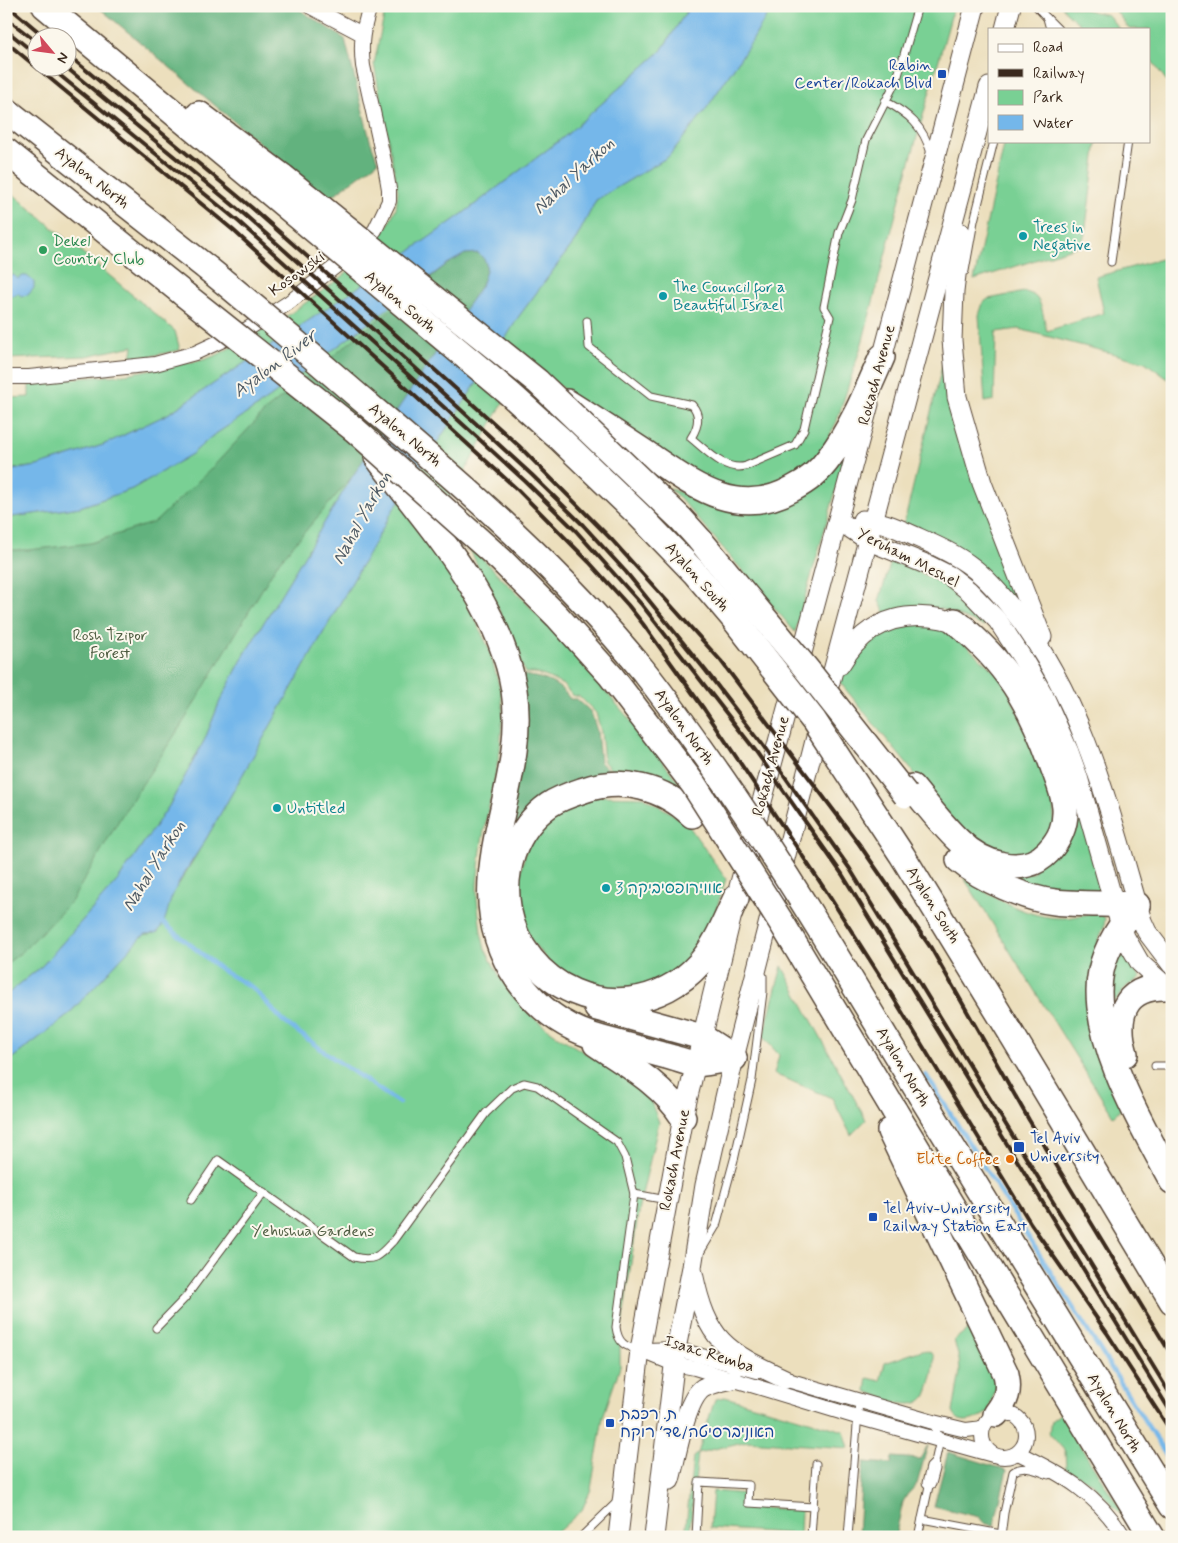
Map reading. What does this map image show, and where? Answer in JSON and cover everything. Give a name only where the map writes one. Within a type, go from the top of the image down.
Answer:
[{"type":"highway","name":"Ayalon South","points":[[46,6],[276,185],[524,407],[639,515],[694,572],[734,619],[814,721],[902,855],[1172,1301]]},
{"type":"highway","points":[[50,6],[252,152],[276,185],[538,382],[705,491],[746,502],[773,498],[795,488],[818,470],[836,449],[862,401],[882,357]]},
{"type":"highway","name":"Ayalon North","points":[[6,110],[207,268],[445,469],[492,512],[613,634],[676,714],[740,806],[810,913],[1172,1506]]},
{"type":"highway","points":[[6,151],[355,430],[501,560],[557,616],[611,676],[694,785],[778,916],[822,990],[889,1113],[1152,1537]]},
{"type":"highway","points":[[538,382],[699,539],[908,791],[960,842],[985,859],[1012,867],[1023,866],[1035,862],[1045,855],[1056,843],[1063,830],[1065,806],[1044,743],[1028,706],[1015,684],[998,662],[955,621]]},
{"type":"highway","points":[[355,430],[469,580],[487,610],[510,673],[516,709],[515,734],[512,765],[492,868],[490,898],[494,930],[503,956],[522,986],[538,1004],[560,1021],[645,1077],[675,1104],[683,1117]]},
{"type":"highway","points":[[734,1058],[702,1037],[612,1013],[568,995],[542,977],[533,966],[512,923],[507,900],[507,879],[510,861],[517,843],[526,829],[550,804],[589,788],[625,784],[664,794],[679,804],[692,815],[822,990]]},
{"type":"highway","points":[[908,791],[944,846],[966,866],[991,881],[1027,895],[1053,902],[1124,911],[1106,953],[1101,970],[1098,996],[1110,1049],[1121,1083],[1172,1181]]},
{"type":"highway","points":[[520,942],[541,971],[571,990],[601,1000],[622,1001],[639,998],[656,994],[670,987],[698,965],[714,943],[736,898]]},
{"type":"highway","points":[[1151,1143],[1124,1051],[1120,1023],[1122,1013],[1133,996],[1140,991],[1170,981]]},
{"type":"highway","points":[[560,1021],[588,1035],[696,1064],[734,1058]]},
{"type":"highway","points":[[889,1113],[1006,1374],[1009,1384],[1006,1399],[990,1421]]},
{"type":"main road","name":"Rokach Avenue","points":[[618,1537],[621,1498],[640,1350],[683,1117],[736,898],[975,6]]},
{"type":"main road","points":[[1005,28],[1011,6]]},
{"type":"main road","points":[[654,1537],[675,1356],[705,1186],[734,1058],[829,686],[988,91]]},
{"type":"main road","points":[[969,164],[954,292],[952,340],[957,397],[982,483],[1055,671]]},
{"type":"main road","name":"Yeruham Meshel","points":[[838,520],[874,520],[944,550],[971,566],[1008,603],[1039,645],[1055,671],[1074,712],[1096,771],[1124,911],[1125,937],[1140,963],[1170,981]]},
{"type":"main road","name":"Yeruham Meshel","points":[[838,520],[869,541],[950,576],[969,591],[998,621],[1043,694],[1078,777],[1124,911],[1147,932],[1170,981]]},
{"type":"main road","points":[[829,686],[848,651],[865,633],[903,617],[918,615],[955,621],[980,631],[1014,658],[1043,694]]},
{"type":"main road","points":[[692,1267],[698,1298],[705,1315],[719,1338],[736,1354],[785,1379]]},
{"type":"main road","points":[[654,1537],[680,1436],[692,1404],[702,1389],[711,1384],[733,1379]]},
{"type":"street","points":[[309,6],[362,34]]},
{"type":"street","name":"Kosowski","points":[[6,377],[29,377],[155,364],[195,353],[249,328],[288,303],[357,250],[375,230],[389,201],[385,166],[361,49],[362,34],[370,6]]},
{"type":"street","name":"Isaac Remba","points":[[640,1350],[785,1379],[966,1430],[990,1421]]},
{"type":"street","name":"Isaac Remba","points":[[675,1356],[733,1379],[857,1417],[993,1455]]},
{"type":"street","points":[[1010,1414],[1022,1421],[1025,1427],[1026,1441],[1018,1453],[1006,1458],[993,1455],[988,1451],[982,1440],[990,1421],[1010,1414]]},
{"type":"street","points":[[1018,1453],[1063,1476],[1082,1489],[1104,1509],[1124,1537]]},
{"type":"lane","points":[[587,321],[589,347],[651,396],[692,405],[696,409],[697,429],[691,438],[728,466],[740,468],[795,445],[804,429],[830,316],[824,307],[838,233],[852,200],[866,140],[897,79],[918,6]]},
{"type":"lane","points":[[1036,6],[1057,28]]},
{"type":"lane","points":[[1047,18],[1050,28]]},
{"type":"lane","points":[[885,101],[904,111],[916,123],[927,139],[934,163]]},
{"type":"lane","points":[[964,281],[974,222],[994,142]]},
{"type":"lane","points":[[1111,262],[1128,142]]},
{"type":"lane","points":[[961,310],[960,385],[972,453]]},
{"type":"lane","points":[[692,1267],[716,1226],[735,1156],[752,1080],[763,992],[762,948]]},
{"type":"lane","points":[[1155,1066],[1172,1066]]},
{"type":"lane","points":[[191,1200],[218,1160],[354,1257],[368,1260],[381,1254],[393,1241],[486,1114],[512,1088],[524,1083],[536,1086],[617,1142],[626,1157],[634,1194],[616,1327],[622,1344],[629,1348],[640,1350]]},
{"type":"lane","points":[[156,1328],[186,1298],[264,1192]]},
{"type":"lane","points":[[634,1194],[667,1200]]},
{"type":"lane","points":[[848,1537],[859,1401]]},
{"type":"lane","points":[[933,1422],[935,1438]]},
{"type":"lane","points":[[918,1537],[929,1486],[932,1484],[936,1469],[933,1422]]},
{"type":"lane","points":[[811,1537],[816,1464]]},
{"type":"lane","points":[[922,1519],[1001,1535],[1013,1472],[1018,1468],[1034,1470],[1058,1478],[1104,1509]]},
{"type":"lane","points":[[723,1537],[696,1536],[699,1482],[749,1485],[748,1503],[814,1507]]},
{"type":"lane","points":[[581,1537],[621,1498]]},
{"type":"green space","points":[[97,6],[294,6],[345,39],[370,140],[378,162],[327,200]]},
{"type":"green space","points":[[386,6],[690,6],[661,51],[564,137],[461,215],[356,289],[168,414],[103,445],[37,466],[6,470],[6,398],[29,397],[29,382],[120,375],[203,360],[217,355],[287,316],[343,276],[378,240],[396,208],[398,191],[374,64]]},
{"type":"green space","name":"Yehushua Gardens","points":[[772,6],[954,6],[904,183],[863,340],[837,421],[824,447],[809,465],[791,479],[754,491],[718,486],[577,400],[527,360],[425,543],[442,561],[471,610],[489,649],[501,692],[503,710],[500,751],[482,841],[477,884],[481,932],[485,949],[501,979],[529,1014],[553,1033],[614,1071],[648,1095],[659,1122],[639,1207],[620,1340],[620,1367],[603,1417],[591,1489],[582,1510],[552,1537],[6,1537],[6,1063],[66,1017],[140,938],[146,934],[151,934],[166,911],[174,892],[393,510],[519,316],[575,241],[596,200],[668,157],[704,112],[752,41]]},
{"type":"green space","points":[[1062,6],[1108,15],[1118,28],[1084,28]]},
{"type":"green space","points":[[1124,6],[1172,6],[1172,85],[1169,84],[1150,58],[1150,28],[1128,28],[1116,11]]},
{"type":"green space","points":[[1005,142],[1097,142],[1085,234],[1082,242],[1078,246],[974,280]]},
{"type":"green space","name":"Dekel Country Club","points":[[6,188],[175,331],[180,350],[131,360],[133,346],[87,356],[6,359]]},
{"type":"green space","name":"Rosh Tzipor Forest","points":[[478,253],[486,265],[486,272],[481,286],[352,477],[277,564],[184,721],[122,815],[71,902],[23,951],[6,964],[6,550],[28,550],[91,543],[155,522],[210,470],[266,410],[447,264],[465,254]]},
{"type":"green space","points":[[1172,256],[1172,382],[1145,362],[1019,329],[996,332],[994,400],[985,402],[979,315],[983,303],[988,299],[1024,292],[1031,294],[1039,301],[1047,331],[1104,313],[1096,277]]},
{"type":"green space","name":"Rosh Tzipor Forest","points":[[447,264],[481,286],[352,477],[246,652],[220,701],[205,739],[169,806],[118,880],[42,966],[6,995],[6,518],[80,507],[132,489],[192,454],[211,437],[261,404]]},
{"type":"green space","points":[[943,362],[949,363],[1027,610],[904,524]]},
{"type":"green space","points":[[853,431],[795,632],[680,498],[668,488],[717,505],[744,511]]},
{"type":"green space","points":[[467,543],[552,629],[637,728],[696,805],[616,775],[604,762],[601,732],[596,713],[580,697],[572,695],[563,685],[535,673],[525,673],[489,586]]},
{"type":"green space","points":[[891,561],[931,578],[964,599],[988,618],[983,626],[942,609],[922,607],[887,617],[879,601]]},
{"type":"green space","points":[[915,624],[946,627],[1003,679],[1052,787],[1055,828],[1031,852],[1010,857],[982,847],[955,823],[838,680],[862,650],[871,643],[890,632]]},
{"type":"green space","points":[[522,675],[536,677],[555,684],[570,699],[577,699],[591,712],[597,731],[600,762],[614,775],[506,833]]},
{"type":"green space","points":[[1073,781],[1101,894],[1035,890],[1003,871],[1033,873]]},
{"type":"green space","points":[[598,796],[644,797],[686,822],[726,879],[709,932],[681,968],[644,987],[594,988],[555,969],[528,937],[516,890],[528,842],[555,813]]},
{"type":"green space","points":[[964,878],[1011,906],[1037,915],[1064,918],[1098,912],[1105,918],[1104,927],[1098,941],[1122,1108],[1113,1116]]},
{"type":"green space","points":[[1119,944],[1127,961],[1141,978],[1127,986],[1111,1006],[1109,982]]},
{"type":"green space","points":[[782,966],[866,1120],[851,1135],[832,1098],[774,1074],[779,1055],[763,1037]]},
{"type":"green space","points":[[976,1323],[1001,1373],[988,1412],[969,1421],[964,1421],[956,1417],[953,1412],[960,1372],[954,1340]]},
{"type":"green space","points":[[922,1350],[928,1351],[933,1355],[934,1363],[928,1389],[922,1400],[913,1404],[906,1404],[888,1400],[866,1391],[868,1378],[880,1381],[885,1363]]},
{"type":"green space","points":[[725,1397],[844,1431],[849,1448],[747,1441],[698,1453],[715,1399]]},
{"type":"green space","points":[[1060,1414],[1130,1524],[1092,1483],[1066,1469],[1065,1451],[1049,1433],[1051,1421]]},
{"type":"green space","points":[[928,1445],[917,1484],[903,1502],[895,1537],[858,1537],[864,1462],[891,1464],[892,1457],[920,1459]]},
{"type":"green space","points":[[948,1452],[1007,1470],[994,1526],[984,1523],[979,1517],[934,1506]]},
{"type":"green space","points":[[698,1453],[689,1537],[685,1537],[693,1457]]},
{"type":"green space","points":[[713,1491],[745,1494],[744,1507],[801,1510],[800,1534],[710,1528]]},
{"type":"water","points":[[690,6],[772,6],[752,41],[704,112],[668,157],[596,200],[575,241],[519,316],[393,510],[206,839],[180,880],[160,929],[157,933],[146,934],[140,938],[66,1017],[6,1063],[6,995],[42,966],[118,880],[169,806],[205,739],[220,701],[246,652],[352,477],[481,286],[486,272],[485,261],[478,253],[465,254],[447,264],[261,404],[211,437],[192,454],[132,489],[80,507],[6,518],[6,471],[37,466],[103,445],[168,414],[356,289],[461,215],[564,137],[661,51]]},
{"type":"water","points":[[14,275],[18,279],[20,276],[27,276],[34,282],[34,288],[28,295],[21,296],[18,293],[9,296],[6,294],[6,277]]},
{"type":"waterway","points":[[161,921],[223,971],[253,988],[283,1021],[399,1103]]},
{"type":"waterway","points":[[926,1075],[1172,1464]]},
{"type":"railway","points":[[8,6],[34,28]]},
{"type":"railway","points":[[6,18],[28,35]]},
{"type":"railway","points":[[6,30],[28,48]]},
{"type":"railway","points":[[6,42],[233,230],[518,490],[589,562],[628,605],[704,709],[824,888],[882,979],[1031,1224],[1107,1333],[1172,1433]]},
{"type":"railway","points":[[78,63],[251,207],[519,446],[612,540],[721,661],[859,844],[931,948],[1029,1120],[1172,1356]]},
{"type":"railway","points":[[78,77],[245,215],[387,342],[532,475],[583,525],[626,572],[762,744],[850,869],[1172,1397]]},
{"type":"railway","points":[[63,78],[239,222],[467,428],[576,531],[642,605],[755,750],[842,874],[1172,1414]]},
{"type":"place","name":"Rabin Center/Rokach Blvd","points":[[942,74]]},
{"type":"place","name":"Trees in Negative","points":[[1023,236]]},
{"type":"place","name":"Dekel Country Club","points":[[43,250]]},
{"type":"place","name":"The Council for a Beautiful Israel","points":[[663,296]]},
{"type":"place","name":"Untitled","points":[[277,808]]},
{"type":"place","name":"אווירופסיביקה 3","points":[[606,888]]},
{"type":"place","name":"Tel Aviv University","points":[[1019,1147]]},
{"type":"place","name":"Elite Coffee","points":[[1010,1159]]},
{"type":"place","name":"Tel Aviv-University Railway Station East","points":[[873,1217]]},
{"type":"place","name":"ת. רכבת האוניברסיטה/שד׳ רוקח","points":[[610,1423]]},
{"type":"water label","name":"Nahal Yarkon","points":[[574,176]]},
{"type":"water label","name":"Ayalon River","points":[[275,364]]},
{"type":"water label","name":"Nahal Yarkon","points":[[362,518]]},
{"type":"water label","name":"Nahal Yarkon","points":[[154,866]]}]
